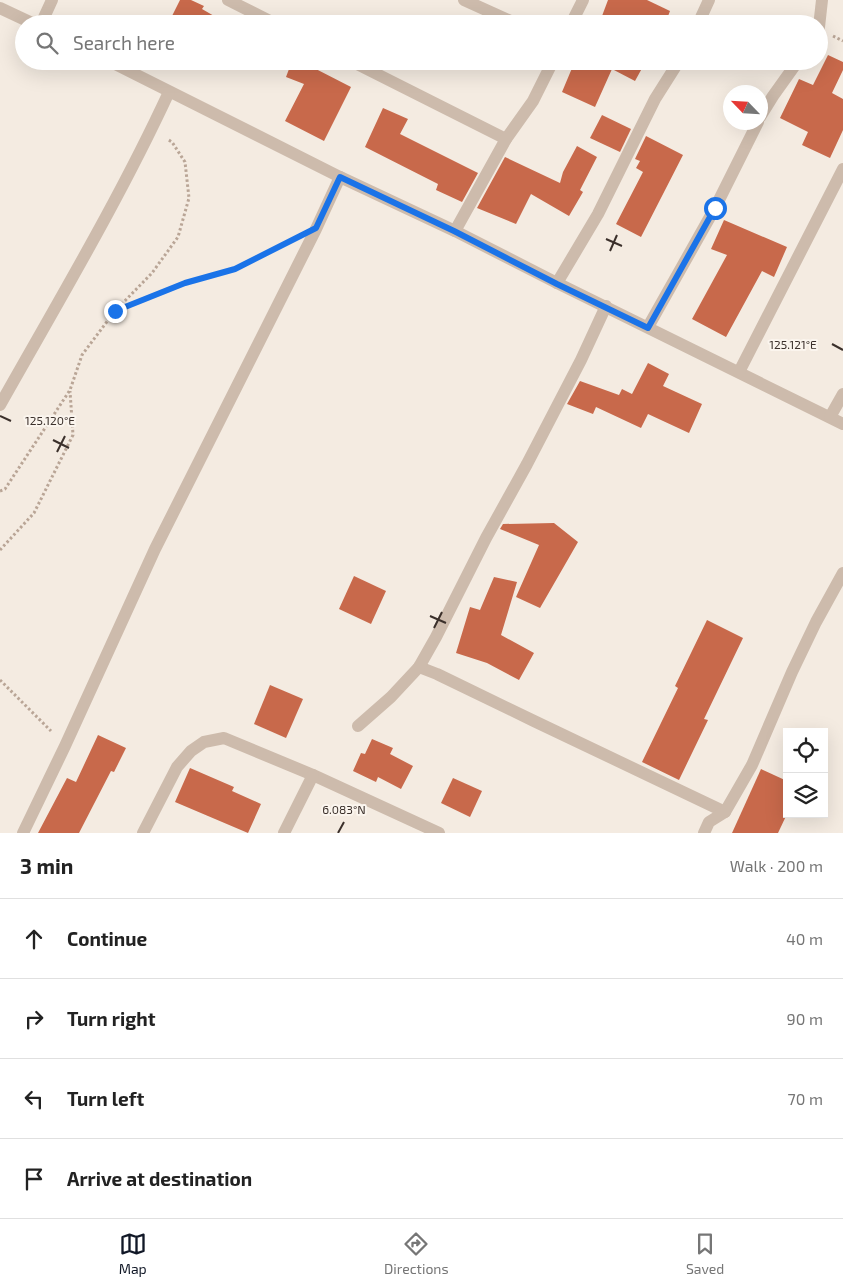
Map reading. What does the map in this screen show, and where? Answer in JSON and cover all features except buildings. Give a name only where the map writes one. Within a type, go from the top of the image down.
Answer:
[{"type":"street","points":[[45,15],[52,0]]},
{"type":"street","points":[[228,0],[258,15]]},
{"type":"street","points":[[464,0],[496,15]]},
{"type":"street","points":[[576,15],[583,0]]},
{"type":"street","points":[[702,15],[709,0]]},
{"type":"street","points":[[820,15],[822,0]]},
{"type":"street","points":[[0,8],[15,15]]},
{"type":"street","points":[[126,70],[843,424]]},
{"type":"street","points":[[369,70],[506,139]]},
{"type":"street","points":[[454,231],[506,139],[533,101],[548,70]]},
{"type":"street","points":[[557,284],[598,214],[655,99],[673,70]]},
{"type":"street","points":[[768,104],[792,70]]},
{"type":"street","points":[[0,405],[85,256],[152,129],[169,92]]},
{"type":"street","points":[[648,328],[715,208],[754,130]]},
{"type":"street","points":[[739,372],[843,169]]},
{"type":"street","points":[[23,833],[155,549],[340,177]]},
{"type":"street","points":[[358,726],[391,697],[419,667],[558,404],[606,306]]},
{"type":"street","points":[[830,417],[843,394]]},
{"type":"street","points":[[704,833],[709,822],[726,812],[752,765],[792,672],[816,622],[843,573]]},
{"type":"street","points":[[419,667],[438,674],[726,812]]},
{"type":"street","points":[[143,833],[177,767],[191,751],[204,742],[224,738],[313,775],[415,828],[440,833]]},
{"type":"street","points":[[284,833],[313,775]]},
{"type":"path","points":[[0,491],[5,489],[70,390],[82,355],[115,311],[152,274],[178,237],[189,198],[185,162],[172,142],[152,129]]},
{"type":"path","points":[[115,311],[185,283],[235,269],[316,228]]},
{"type":"path","points":[[0,550],[34,513],[73,435],[70,390]]},
{"type":"path","points":[[0,680],[65,746]]},
{"type":"route","points":[[115,311],[185,283],[235,269],[316,228],[340,177],[454,231],[648,328],[715,208]]}]
